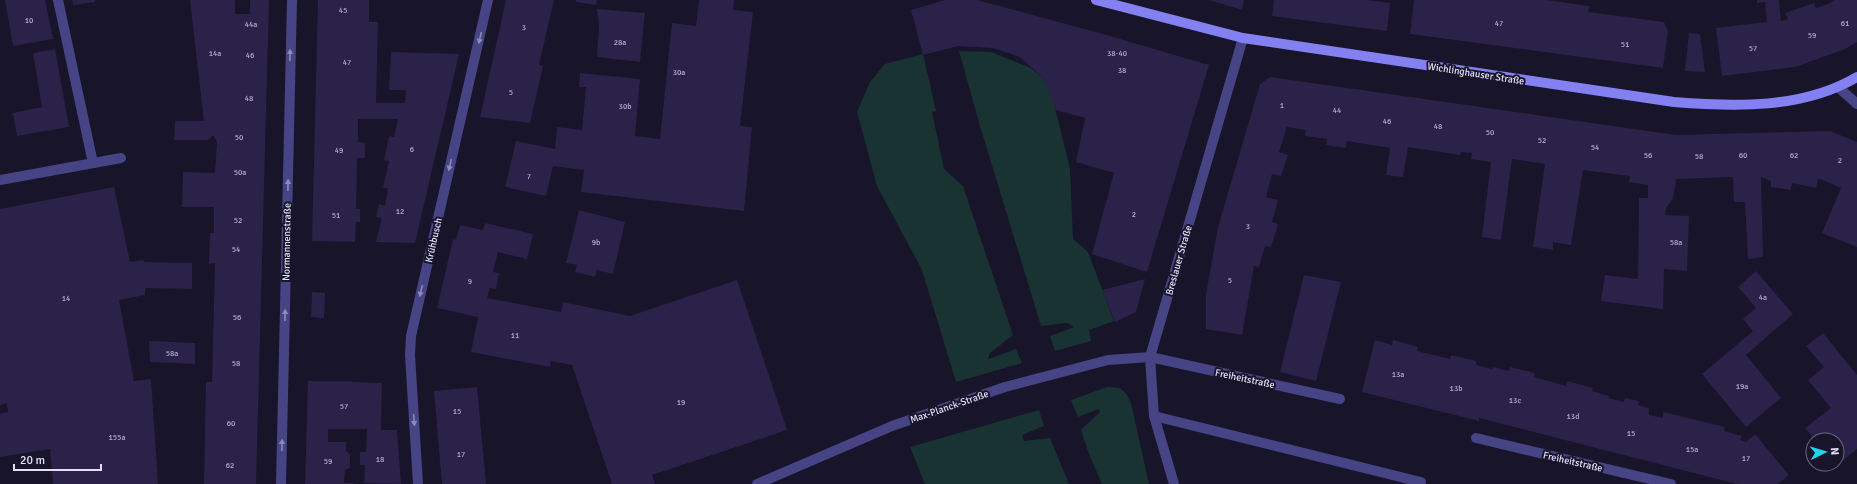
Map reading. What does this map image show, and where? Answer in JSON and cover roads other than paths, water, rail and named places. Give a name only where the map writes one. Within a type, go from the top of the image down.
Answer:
[{"type":"street","points":[[58,0],[93,163]]},
{"type":"street","name":"Normannenstraße","points":[[281,484],[292,0]]},
{"type":"street","name":"Krühbusch","points":[[418,484],[410,355],[411,336],[488,0]]},
{"type":"street","name":"Wichlinghauser Straße","points":[[1096,0],[1243,38],[1627,96],[1713,105],[1783,102],[1839,88],[1857,77]]},
{"type":"street","name":"Breslauer Straße","points":[[1174,484],[1154,416],[1150,357],[1243,38]]},
{"type":"street","points":[[1839,88],[1857,104]]},
{"type":"street","points":[[0,180],[121,158]]},
{"type":"street","name":"Freiheitstraße","points":[[1150,357],[1340,399]]},
{"type":"street","name":"Max-Planck-Straße","points":[[757,484],[892,426],[1005,387],[1108,360],[1150,357]]},
{"type":"street","points":[[1154,416],[1421,482]]},
{"type":"street","name":"Freiheitstraße","points":[[1476,438],[1671,484]]}]
